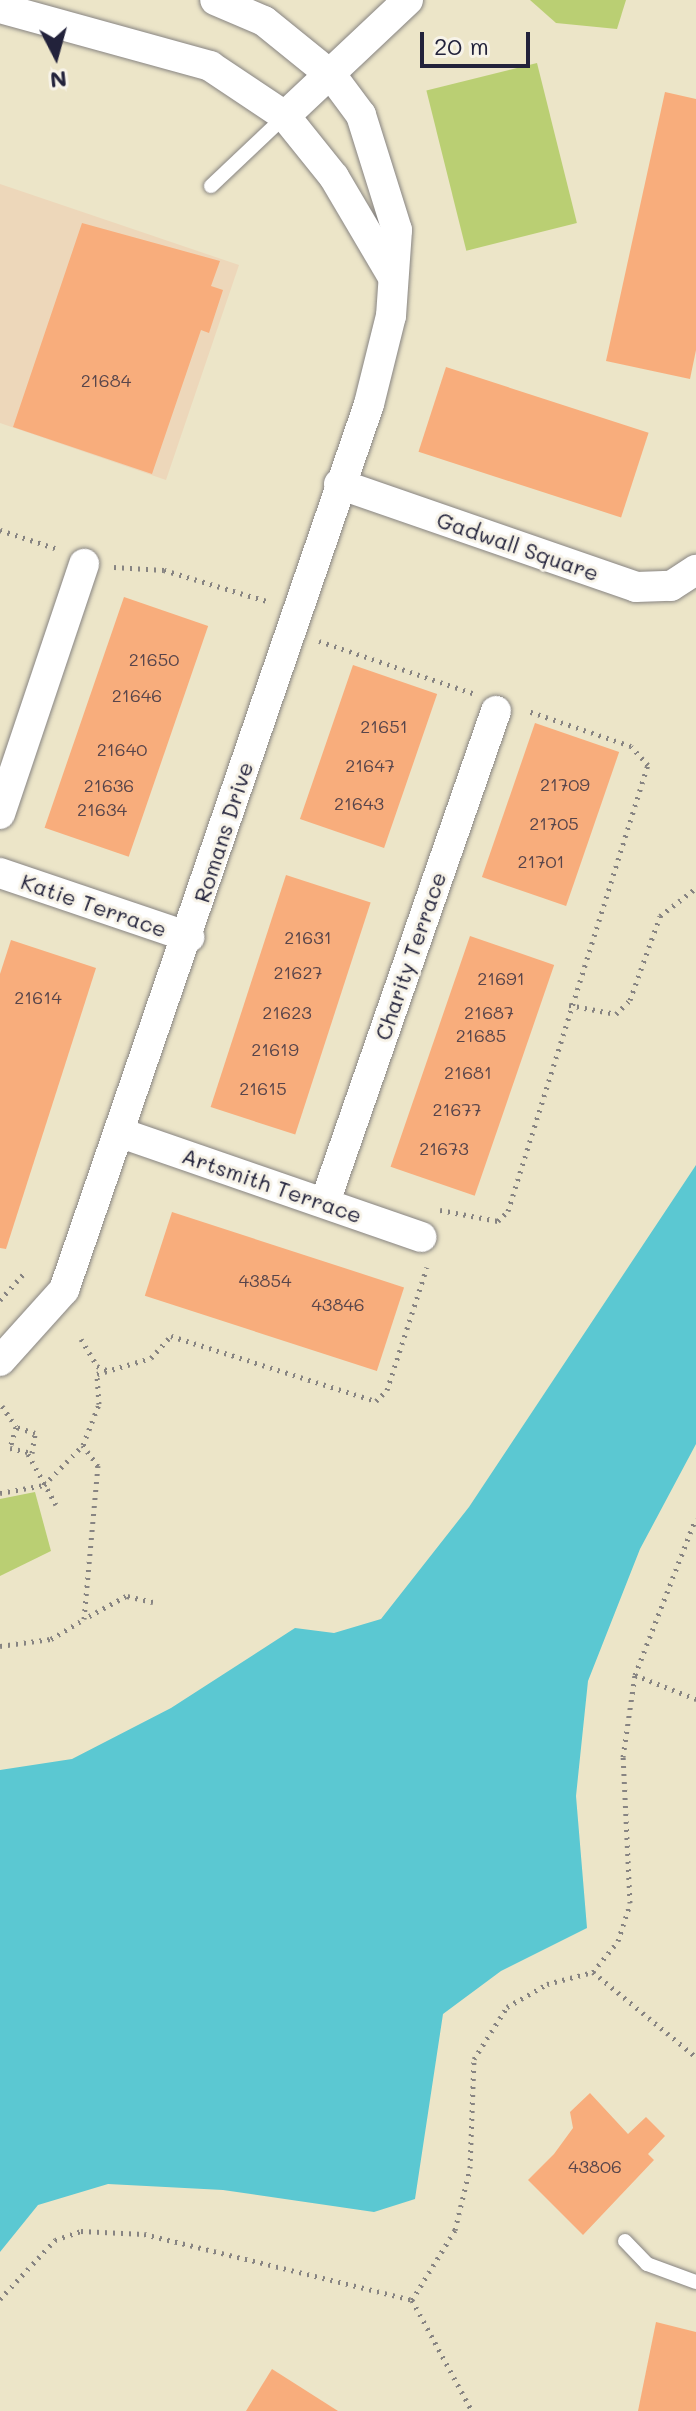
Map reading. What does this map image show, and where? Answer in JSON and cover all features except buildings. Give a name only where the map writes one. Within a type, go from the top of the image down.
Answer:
[{"type":"street","name":"Romans Drive","points":[[0,1361],[64,1290],[189,937],[339,484],[369,404],[391,316],[397,230],[376,145],[332,76],[264,21],[215,0]]},
{"type":"street","points":[[285,116],[332,76],[408,0]]},
{"type":"street","points":[[0,8],[210,66],[285,116],[334,177],[393,277]]},
{"type":"street","name":"Gadwall Square","points":[[339,484],[636,587],[671,586],[696,570]]},
{"type":"street","points":[[0,814],[84,564]]},
{"type":"street","name":"Charity Terrace","points":[[325,1202],[496,704]]},
{"type":"street","name":"Katie Terrace","points":[[0,873],[189,937]]},
{"type":"street","name":"Artsmith Terrace","points":[[121,1133],[431,1237]]},
{"type":"lane","points":[[211,186],[285,116]]},
{"type":"lane","points":[[625,2241],[647,2264],[696,2282]]},
{"type":"path","points":[[128,570],[164,570],[268,602]]},
{"type":"path","points":[[0,1493],[44,1485],[83,1445],[99,1404],[97,1374],[151,1358],[171,1336],[376,1401],[387,1390],[440,1206],[498,1221],[508,1211],[569,1005],[648,765],[631,746],[496,704],[318,640]]},
{"type":"path","points":[[569,1005],[616,1014],[630,1000],[660,916],[696,888]]},
{"type":"path","points":[[0,1300],[24,1273]]},
{"type":"path","points":[[81,1339],[97,1366],[110,1371]]},
{"type":"path","points":[[2,1406],[16,1427],[35,1433],[28,1454]]},
{"type":"path","points":[[16,1427],[10,1448],[28,1454],[56,1505]]},
{"type":"path","points":[[83,1445],[98,1466],[84,1619]]},
{"type":"path","points":[[412,2300],[455,2230],[470,2168],[474,2059],[507,2007],[547,1984],[593,1972],[618,1941],[630,1903],[623,1757],[635,1675],[696,1518]]},
{"type":"path","points":[[0,1646],[51,1639],[126,1596],[153,1602]]},
{"type":"path","points":[[635,1675],[696,1699]]},
{"type":"path","points":[[593,1972],[696,2057]]},
{"type":"path","points":[[0,2299],[55,2240],[81,2231],[144,2234],[412,2300],[472,2411]]},
{"type":"shaded area","points":[[0,184],[239,265],[166,480],[0,423]]},
{"type":"green space","points":[[530,0],[626,0],[617,29],[556,23]]},
{"type":"green space","points":[[537,63],[577,223],[466,251],[426,91]]},
{"type":"green space","points":[[35,1492],[51,1551],[0,1576],[0,1499]]},
{"type":"water","points":[[696,1165],[696,1444],[640,1549],[588,1681],[576,1796],[587,1928],[501,1971],[443,2014],[415,2199],[374,2212],[223,2190],[108,2184],[38,2205],[0,2252],[0,1770],[72,1759],[171,1708],[295,1628],[334,1633],[381,1619],[469,1507]]}]
